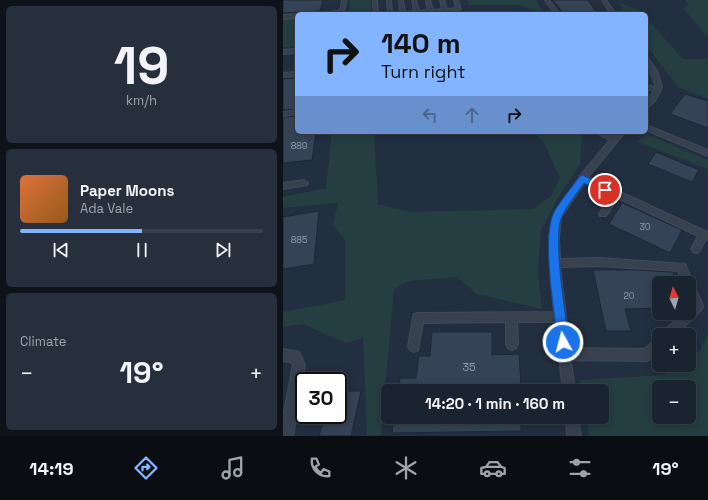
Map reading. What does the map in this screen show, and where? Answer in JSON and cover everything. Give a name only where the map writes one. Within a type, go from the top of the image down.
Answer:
[{"type":"street","points":[[339,12],[343,9],[344,0]]},
{"type":"street","points":[[375,0],[376,12]]},
{"type":"street","points":[[389,0],[390,12]]},
{"type":"street","points":[[401,0],[403,12]]},
{"type":"street","points":[[414,0],[417,12]]},
{"type":"street","points":[[428,0],[431,11]]},
{"type":"street","points":[[442,0],[445,10]]},
{"type":"street","points":[[424,12],[459,9],[456,0]]},
{"type":"street","points":[[547,0],[556,12]]},
{"type":"street","points":[[604,0],[613,12]]},
{"type":"street","points":[[283,17],[295,16]]},
{"type":"street","points":[[283,52],[295,50]]},
{"type":"street","points":[[648,63],[657,79],[657,90],[648,103]]},
{"type":"street","points":[[283,75],[295,74]]},
{"type":"street","points":[[648,88],[657,90]]},
{"type":"street","points":[[283,114],[295,112]]},
{"type":"street","points":[[648,128],[708,153]]},
{"type":"street","points":[[603,134],[614,139]]},
{"type":"street","points":[[568,384],[555,263],[554,238],[557,216],[583,178],[619,134]]},
{"type":"street","points":[[583,178],[616,195],[704,235],[696,249]]},
{"type":"street","points":[[283,186],[304,183]]},
{"type":"street","points":[[603,214],[616,195]]},
{"type":"street","points":[[555,263],[601,262],[681,266],[685,276]]},
{"type":"street","points":[[414,346],[418,318],[560,317]]},
{"type":"street","points":[[511,318],[512,344]]},
{"type":"street","points":[[675,328],[684,320]]},
{"type":"street","points":[[565,354],[647,355],[652,350]]},
{"type":"street","points":[[283,355],[295,356],[299,365],[286,436]]},
{"type":"street","points":[[573,424],[574,436]]},
{"type":"green space","points":[[350,0],[371,0],[372,12],[349,12]]},
{"type":"green space","points":[[467,0],[536,0],[543,12],[538,12],[519,5],[469,5]]},
{"type":"green space","points":[[685,0],[708,0],[708,38],[683,8],[689,5]]},
{"type":"green space","points":[[621,3],[641,12],[622,12]]},
{"type":"green space","points":[[295,18],[295,46],[283,47],[283,19]]},
{"type":"green space","points":[[648,20],[683,59],[708,58],[708,99],[678,87],[648,48]]},
{"type":"green space","points":[[332,134],[374,134],[378,204],[411,212],[533,209],[551,196],[560,178],[544,143],[536,134],[582,134],[580,164],[558,198],[541,230],[538,272],[542,309],[477,294],[457,277],[409,281],[394,289],[386,384],[381,384],[381,435],[367,436],[363,338],[346,343],[303,324],[283,327],[283,312],[345,300],[345,240],[333,225],[338,203],[283,208],[283,197],[326,188]]},
{"type":"green space","points":[[646,134],[708,160],[708,169],[638,142]]},
{"type":"green space","points":[[708,332],[708,436],[589,436],[587,424],[609,424],[609,384],[580,384],[579,380],[665,375],[669,372],[696,372],[696,354],[700,351]]},
{"type":"building","points":[[283,0],[323,0],[320,11],[283,13]]},
{"type":"building","points":[[553,0],[588,0],[596,12],[562,12]]},
{"type":"building","points":[[295,78],[295,109],[283,110],[283,79]]},
{"type":"building","points":[[685,94],[708,101],[708,128],[670,114]]},
{"type":"building","points":[[295,116],[295,134],[316,134],[312,160],[283,163],[283,117]]},
{"type":"building","points":[[656,152],[699,170],[692,182],[648,164]]},
{"type":"building","points":[[622,203],[682,230],[670,253],[609,224]]},
{"type":"building","points":[[319,211],[314,264],[283,269],[283,217]]},
{"type":"building","points":[[593,270],[673,272],[674,276],[652,276],[652,308],[625,309],[631,331],[606,331]]},
{"type":"building","points":[[432,332],[492,332],[492,355],[519,354],[521,384],[399,384],[400,378],[416,378],[419,356],[430,356]]},
{"type":"building","points":[[347,391],[361,391],[351,436],[319,436],[322,424],[347,424]]},
{"type":"building","points":[[393,424],[521,424],[521,431],[392,433]]},
{"type":"route","points":[[563,342],[556,283],[554,238],[557,216],[583,178],[605,190]]}]
